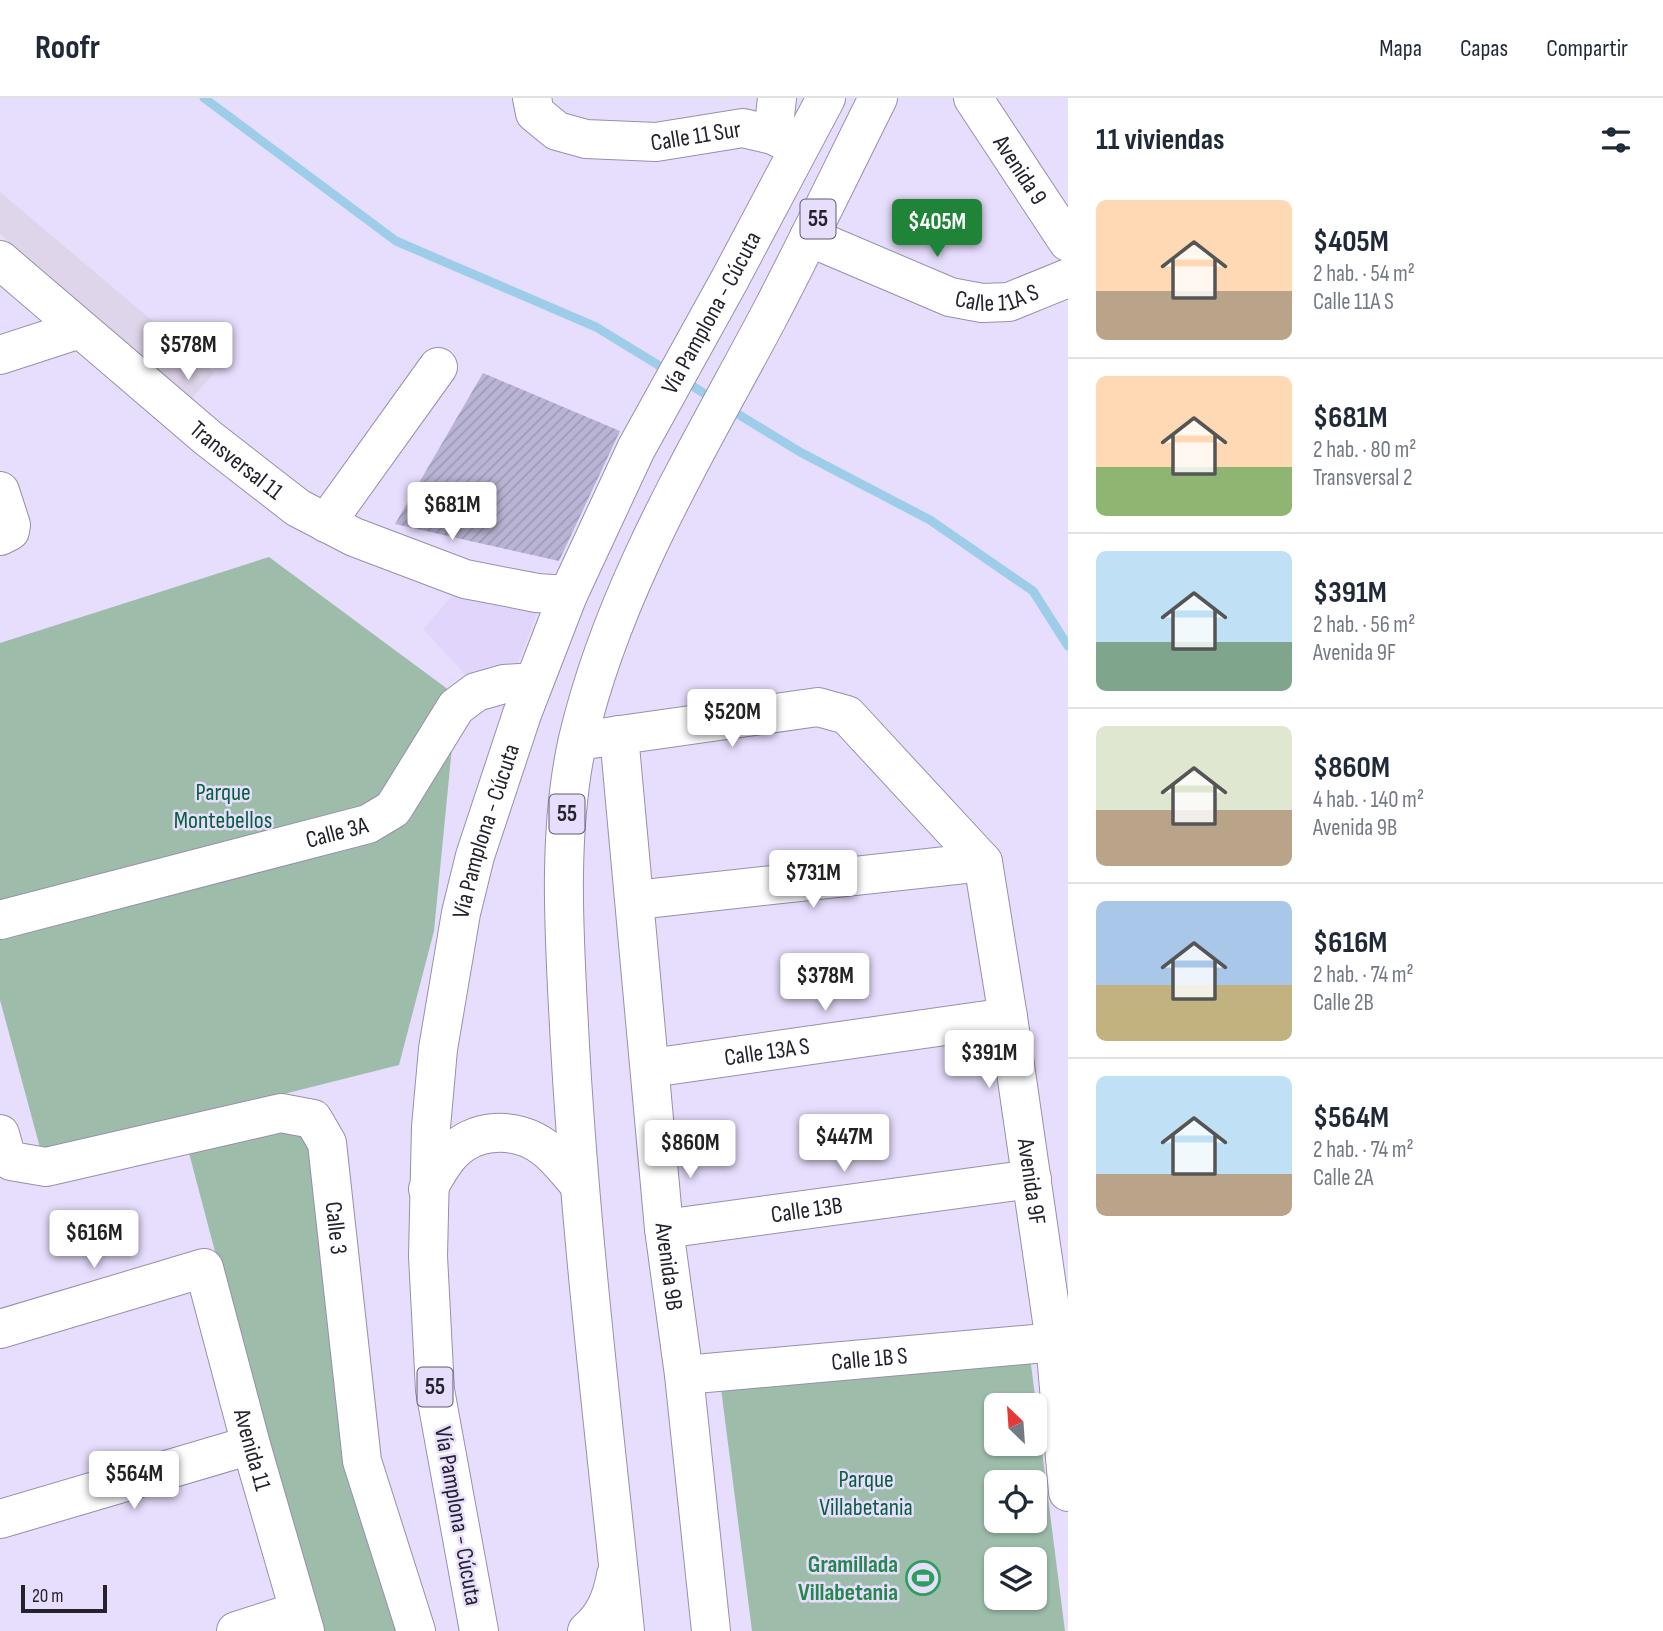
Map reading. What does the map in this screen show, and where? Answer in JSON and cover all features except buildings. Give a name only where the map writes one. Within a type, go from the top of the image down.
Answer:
[{"type":"main road","name":"Calle 11 Sur","points":[[532,98],[535,113],[556,131],[586,139],[656,142],[743,128],[783,127]]},
{"type":"main road","name":"Vía Pamplona - Cúcuta","points":[[479,1631],[435,1390],[428,1256],[428,1189],[438,1049],[461,913],[475,856],[534,682],[568,595],[636,449],[708,319],[783,127],[826,98]]},
{"type":"main road","name":"Vía Pamplona - Cúcuta","points":[[625,1631],[579,1184],[564,938],[567,818],[578,741],[588,701],[635,573],[687,466],[809,237],[878,98]]},
{"type":"main road","name":"Avenida 9","points":[[973,98],[1068,242]]},
{"type":"main road","name":"Calle 11A S","points":[[809,237],[950,297],[982,303],[1009,302],[1068,278]]},
{"type":"main road","name":"Transversal 11","points":[[0,260],[218,446],[298,508],[340,530],[465,579],[537,593],[568,595]]},
{"type":"main road","points":[[0,355],[80,329]]},
{"type":"main road","points":[[340,530],[438,367]]},
{"type":"main road","points":[[0,491],[11,525],[9,531],[0,536]]},
{"type":"main road","name":"Calle 3A","points":[[0,920],[368,824],[393,809],[456,707],[476,692],[504,684],[534,682]]},
{"type":"main road","points":[[578,741],[818,707],[847,715],[983,862]]},
{"type":"main road","name":"Avenida 9B","points":[[619,735],[664,1229],[684,1375],[711,1631]]},
{"type":"main road","points":[[636,900],[983,862]]},
{"type":"main road","name":"Avenida 9F","points":[[983,862],[1032,1178],[1061,1341],[1068,1492]]},
{"type":"main road","name":"Calle 13A S","points":[[651,1068],[1008,1017]]},
{"type":"main road","name":"Calle 3","points":[[9,1149],[46,1167],[281,1113],[313,1119],[327,1143],[362,1461],[416,1631]]},
{"type":"main road","points":[[428,1189],[457,1148],[481,1135],[502,1132],[521,1135],[539,1144],[557,1159],[579,1184]]},
{"type":"main road","name":"Calle 13B","points":[[664,1229],[1032,1178]]},
{"type":"main road","name":"Avenida 11","points":[[0,1329],[204,1268],[251,1446],[302,1621]]},
{"type":"main road","name":"Calle 1B S","points":[[684,1375],[1061,1341]]},
{"type":"main road","points":[[0,1519],[251,1446]]},
{"type":"main road","points":[[587,1631],[599,1620],[610,1600],[618,1562]]},
{"type":"main road","points":[[469,1582],[483,1607],[505,1631]]},
{"type":"main road","points":[[236,1631],[302,1621]]},
{"type":"shaded area","points":[[0,192],[214,373],[187,404],[0,234]]},
{"type":"shaded area","points":[[460,587],[539,608],[517,665],[473,683],[423,629]]},
{"type":"green space","name":"Parque Montebellos","points":[[269,557],[457,696],[434,931],[399,1065],[42,1155],[0,1000],[0,643]]},
{"type":"green space","points":[[310,1127],[402,1631],[315,1631],[189,1153]]},
{"type":"green space","name":"Parque Villabetania","points":[[1029,1349],[1035,1393],[984,1393],[984,1456],[1043,1456],[1044,1470],[984,1470],[984,1533],[1047,1533],[1047,1490],[1065,1631],[752,1631],[719,1373]]},
{"type":"waterway","points":[[204,98],[396,241],[596,327],[668,371]]},
{"type":"waterway","points":[[683,380],[713,399]]},
{"type":"waterway","points":[[728,408],[800,452],[930,520],[1033,591],[1068,646]]},
{"type":"place","name":"Gramillada Villabetania","points":[[923,1578]]}]
